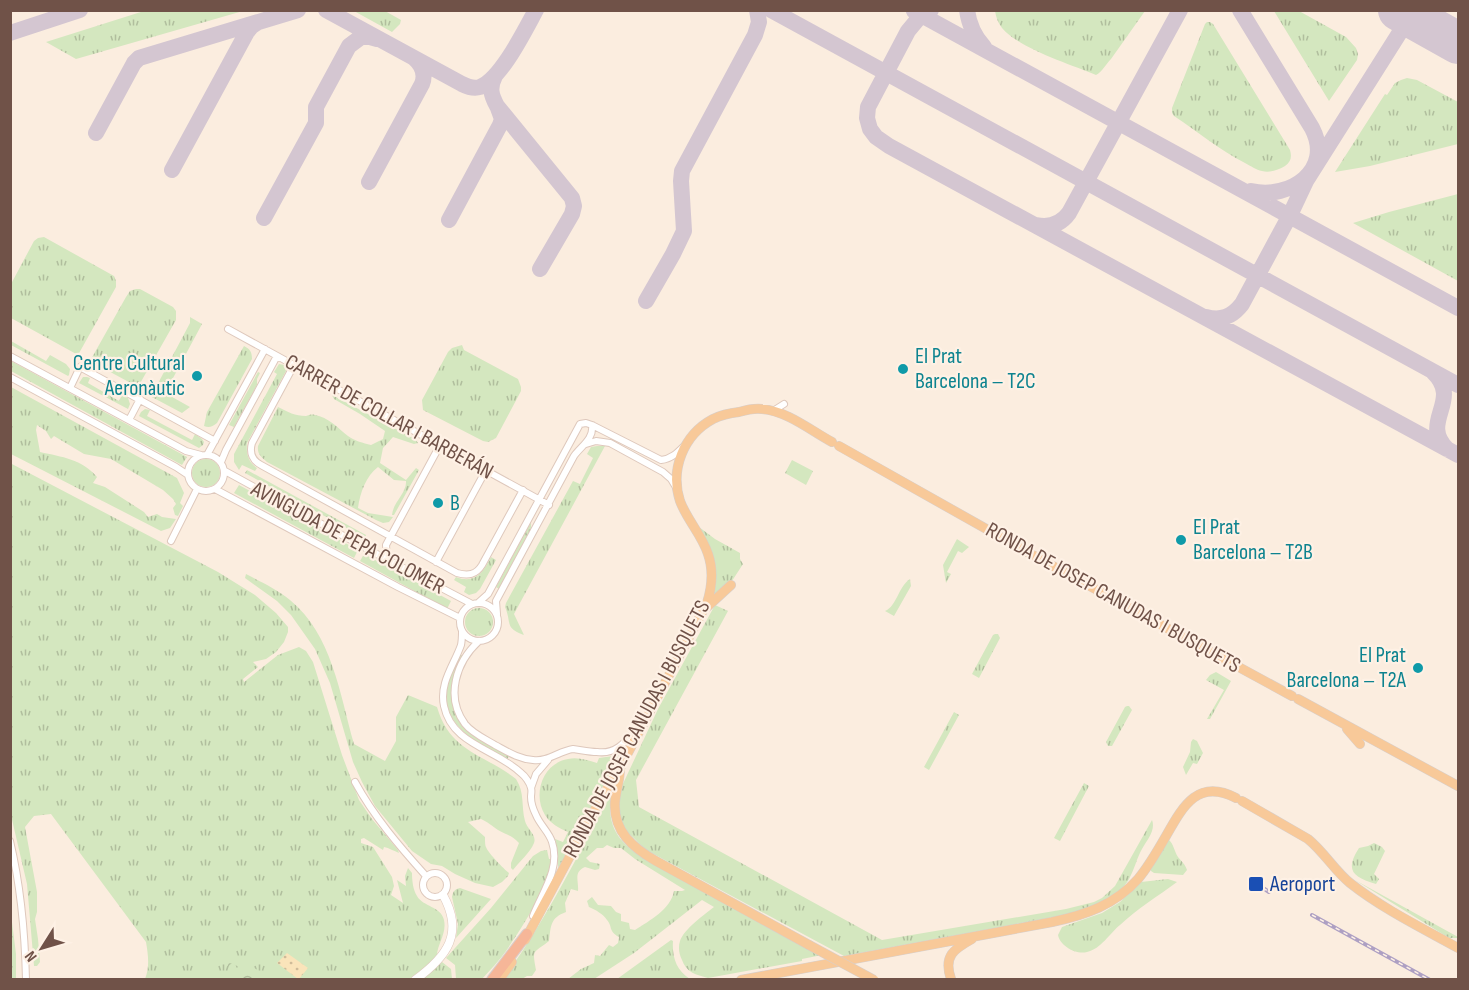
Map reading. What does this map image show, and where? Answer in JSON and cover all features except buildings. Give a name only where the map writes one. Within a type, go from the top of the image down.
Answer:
[{"type":"highway","points":[[492,980],[527,934]]},
{"type":"main road","name":"RONDA DE JOSEP CANUDAS I BUSQUETS","points":[[499,980],[521,949],[527,934],[704,611],[711,585],[711,564],[704,545],[685,512],[678,491],[678,466],[686,443],[692,435],[705,424],[733,413],[761,409],[786,416],[1029,553],[1458,786]]},
{"type":"main road","points":[[704,611],[731,585]]},
{"type":"main road","points":[[1344,725],[1360,744]]},
{"type":"main road","points":[[621,766],[615,812],[619,828],[633,846],[656,861],[873,980]]},
{"type":"main road","points":[[741,980],[1052,922],[1100,908],[1137,880],[1189,801],[1203,793],[1216,791],[1239,800],[1308,839],[1344,878],[1409,921],[1458,948]]},
{"type":"main road","points":[[951,979],[948,961],[952,953],[981,935]]},
{"type":"street","name":"CARRER DE COLLAR I BARBERÁN","points":[[228,329],[549,505]]},
{"type":"street","points":[[10,356],[186,451],[204,455],[215,457],[221,462],[225,471],[224,480],[215,489],[204,492],[191,484],[188,475],[190,464],[196,458],[204,455],[215,441],[265,349]]},
{"type":"street","points":[[221,462],[277,356]]},
{"type":"street","name":"AVINGUDA DE PEPA COLOMER","points":[[294,365],[252,443],[253,458],[264,467],[436,562],[465,575],[479,570],[523,490]]},
{"type":"street","points":[[70,388],[80,367],[215,441]]},
{"type":"street","points":[[10,377],[188,475]]},
{"type":"street","points":[[129,420],[140,399]]},
{"type":"street","points":[[773,411],[784,404]]},
{"type":"street","points":[[592,425],[591,436],[574,456],[496,601],[499,620],[497,631],[485,641],[472,640],[462,631],[460,618],[465,609],[488,594],[580,424],[592,425],[661,460],[667,460],[673,456],[686,443]]},
{"type":"street","points":[[582,445],[596,441],[610,443],[663,472],[671,479],[678,491]]},
{"type":"street","points":[[387,560],[386,545],[440,445]]},
{"type":"street","points":[[628,453],[632,446]]},
{"type":"street","points":[[436,562],[486,470]]},
{"type":"street","name":"AVINGUDA DE PEPA COLOMER","points":[[225,471],[387,560],[475,603]]},
{"type":"street","points":[[171,541],[197,489]]},
{"type":"street","name":"AVINGUDA DE PEPA COLOMER","points":[[215,489],[460,618]]},
{"type":"street","points":[[371,551],[386,545]]},
{"type":"street","points":[[475,603],[489,605],[497,614]]},
{"type":"street","points":[[462,631],[461,643],[444,681],[443,700],[447,716],[461,735],[523,774],[531,788]]},
{"type":"street","points":[[479,641],[465,656],[454,682],[453,695],[465,725],[520,758],[537,761],[549,759]]},
{"type":"street","points":[[527,934],[537,906],[551,878],[555,857],[552,842],[531,804],[531,788],[536,774],[549,759],[567,750],[607,753],[615,750],[623,744],[648,714]]},
{"type":"street","points":[[355,782],[373,812],[426,876]]},
{"type":"street","points":[[10,841],[19,883],[26,952],[26,980]]},
{"type":"street","points":[[437,873],[444,877],[447,886],[443,895],[432,897],[425,893],[423,883],[426,876],[437,873]]},
{"type":"street","points":[[415,980],[439,960],[453,933],[452,915],[443,895]]},
{"type":"green space","points":[[995,10],[1145,11],[1111,59],[1096,75],[1046,55],[1010,36],[997,20]]},
{"type":"green space","points":[[144,11],[243,11],[76,59],[46,42]]},
{"type":"green space","points":[[354,11],[385,11],[401,20],[392,32]]},
{"type":"green space","points":[[1274,11],[1299,11],[1346,37],[1356,48],[1357,60],[1329,101]]},
{"type":"green space","points":[[1207,22],[1213,24],[1290,150],[1290,161],[1274,171],[1256,169],[1236,158],[1172,113]]},
{"type":"green space","points":[[1407,78],[1417,80],[1458,102],[1458,144],[1370,166],[1335,172],[1385,94],[1387,95],[1395,83]]},
{"type":"green space","points":[[1458,194],[1458,281],[1353,223],[1389,212]]},
{"type":"green space","points":[[44,237],[114,276],[116,281],[116,287],[78,355],[11,318],[11,284],[34,241]]},
{"type":"green space","points":[[136,289],[173,307],[176,311],[176,320],[138,387],[90,361],[126,297],[130,291]]},
{"type":"green space","points":[[190,317],[202,324],[165,393],[190,407],[182,413],[150,396],[149,393],[155,389],[190,323]]},
{"type":"green space","points":[[11,341],[46,361],[50,355],[66,364],[70,369],[69,375],[11,345]]},
{"type":"green space","points":[[462,345],[464,350],[518,379],[521,387],[496,438],[488,442],[423,410],[422,400],[448,352]]},
{"type":"green space","points":[[244,346],[252,354],[252,359],[217,423],[210,427],[204,426],[207,412]]},
{"type":"green space","points":[[11,361],[187,457],[182,465],[11,371]]},
{"type":"green space","points":[[279,364],[284,365],[286,371],[247,443],[248,457],[257,468],[255,471],[242,465],[239,470],[234,462],[234,454],[277,374],[274,372]]},
{"type":"green space","points":[[258,372],[260,373],[257,385],[234,427],[229,425]]},
{"type":"green space","points":[[83,377],[90,378],[88,383],[119,401],[122,395],[128,398],[130,404],[128,409],[79,383]]},
{"type":"green space","points":[[11,387],[177,478],[184,493],[180,503],[183,506],[178,516],[175,515],[173,508],[176,504],[163,490],[111,459],[84,454],[54,436],[51,439],[46,431],[37,425],[40,452],[85,466],[97,477],[93,483],[105,487],[144,512],[148,517],[157,514],[176,519],[170,528],[161,531],[11,454]]},
{"type":"green space","points":[[332,395],[415,439],[418,443],[414,444],[393,437],[383,448],[380,463],[406,480],[416,468],[419,470],[394,515],[392,515],[393,510],[404,490],[406,481],[394,480],[378,467],[370,475],[362,491],[358,508],[368,513],[393,517],[389,522],[383,523],[376,520],[267,462],[259,453],[258,446],[278,407],[298,415],[320,416],[362,443],[371,445],[383,439],[385,431],[334,399]]},
{"type":"green space","points":[[145,409],[150,410],[147,416],[192,440],[195,434],[202,439],[203,445],[199,448],[139,416]]},
{"type":"green space","points":[[605,446],[514,614],[524,635],[511,627],[506,603],[573,481],[580,484],[593,458],[587,454],[591,447]]},
{"type":"green space","points":[[206,459],[216,463],[220,473],[216,483],[206,487],[196,483],[192,473],[196,463]]},
{"type":"green space","points":[[792,460],[813,471],[806,485],[785,473]]},
{"type":"green space","points":[[10,463],[218,572],[255,595],[288,627],[284,642],[276,652],[266,659],[253,662],[258,667],[243,679],[244,682],[278,655],[299,647],[306,651],[313,662],[342,755],[359,800],[399,853],[384,847],[383,850],[364,838],[361,839],[361,843],[373,847],[392,877],[394,886],[391,895],[403,903],[397,880],[406,886],[405,876],[408,868],[412,873],[417,896],[436,909],[444,920],[445,925],[437,956],[428,965],[409,979],[145,979],[148,965],[146,942],[51,814],[34,816],[25,827],[37,892],[35,919],[40,962],[34,966],[27,884],[10,811]]},
{"type":"green space","points":[[247,470],[366,535],[365,538],[245,473]]},
{"type":"green space","points":[[239,485],[358,550],[354,558],[234,493]]},
{"type":"green space","points":[[531,522],[531,531],[499,589],[496,587]]},
{"type":"green space","points":[[699,527],[740,553],[743,564],[732,581],[716,593],[714,593],[716,576],[713,559],[708,543]]},
{"type":"green space","points":[[957,539],[969,547],[962,553],[958,551],[947,572],[951,574],[946,583],[943,565]]},
{"type":"green space","points":[[364,554],[451,601],[447,609],[360,561]]},
{"type":"green space","points":[[491,557],[496,560],[480,589],[469,595],[464,592],[466,587],[454,580],[456,577],[468,579],[478,576]]},
{"type":"green space","points":[[246,574],[290,600],[316,630],[339,686],[354,744],[385,761],[396,741],[396,717],[408,695],[437,707],[450,734],[459,743],[516,779],[522,794],[525,821],[535,840],[530,850],[513,870],[511,863],[519,843],[481,819],[468,822],[485,837],[487,850],[509,873],[502,882],[493,887],[475,883],[442,866],[431,864],[412,851],[375,806],[362,782],[353,762],[330,683],[315,649],[291,615],[277,601],[245,578]]},
{"type":"green space","points":[[910,579],[911,586],[894,616],[885,611],[889,609]]},
{"type":"green space","points":[[715,605],[728,611],[636,780],[639,807],[882,940],[1066,909],[1094,902],[1115,886],[1152,820],[1152,831],[1126,883],[1113,896],[1070,914],[844,956],[648,851],[622,828],[619,811],[621,788],[658,709]]},
{"type":"green space","points":[[479,608],[489,612],[493,622],[489,632],[479,636],[469,632],[465,622],[469,612]]},
{"type":"green space","points":[[995,634],[998,634],[1000,638],[979,678],[972,674]]},
{"type":"green space","points":[[459,654],[463,656],[455,674],[452,703],[459,721],[481,741],[509,756],[507,760],[472,739],[453,720],[448,709],[446,695],[448,680]]},
{"type":"green space","points":[[1216,672],[1231,681],[1210,719],[1207,719],[1224,690],[1206,680]]},
{"type":"green space","points":[[1127,706],[1132,710],[1112,746],[1108,746],[1106,742]]},
{"type":"green space","points":[[954,712],[959,715],[929,770],[924,767]]},
{"type":"green space","points":[[1193,739],[1197,741],[1203,753],[1197,764],[1193,763],[1186,775],[1183,767]]},
{"type":"green space","points":[[620,755],[559,868],[555,839],[563,842],[568,832],[550,821],[541,807],[540,789],[546,773],[552,766],[568,759],[597,763],[599,758]]},
{"type":"green space","points":[[1084,783],[1089,786],[1060,841],[1054,838]]},
{"type":"green space","points":[[611,795],[610,808],[614,828],[618,836],[631,849],[650,862],[822,955],[802,959],[802,961],[708,978],[696,974],[684,964],[679,946],[682,936],[714,907],[702,900],[634,953],[594,979],[568,979],[594,963],[595,955],[600,956],[609,945],[613,947],[618,943],[619,937],[613,933],[609,922],[599,912],[589,907],[587,901],[592,897],[598,905],[611,906],[621,914],[621,921],[629,923],[630,929],[635,930],[664,909],[674,891],[685,890],[621,848],[607,845],[597,848],[586,858],[590,862],[600,864],[599,869],[585,867],[579,871],[578,891],[571,889],[565,903],[566,912],[554,920],[549,941],[535,952],[536,970],[532,976],[502,980],[546,913]]},
{"type":"green space","points":[[1168,839],[1187,870],[1183,875],[1151,871]]},
{"type":"green space","points":[[1374,843],[1385,851],[1374,874],[1379,879],[1376,884],[1361,879],[1353,872],[1352,867],[1359,848]]},
{"type":"green space","points":[[547,850],[549,859],[551,859],[550,869],[541,893],[506,951],[482,979],[456,979],[455,965],[446,958],[533,856]]},
{"type":"green space","points":[[1168,879],[1177,882],[1133,914],[1092,950],[1083,953],[1074,951],[1059,939],[1058,935],[1062,927],[1102,913],[1120,902],[1141,882]]},
{"type":"green space","points":[[1355,880],[1458,937],[1458,938],[1449,938]]},
{"type":"green space","points":[[460,888],[491,899],[456,938],[458,924],[452,897],[454,891]]},
{"type":"green space","points":[[11,914],[16,954],[16,979],[11,979]]},
{"type":"green space","points":[[671,940],[676,963],[681,972],[690,979],[617,979]]},
{"type":"green space","points":[[227,962],[245,969],[254,968],[258,970],[260,979],[268,976],[270,979],[256,980],[246,979],[232,970],[226,964]]},
{"type":"green space","points":[[442,962],[451,969],[452,979],[422,980]]},
{"type":"sand","points":[[287,953],[308,968],[299,979],[277,963]]},
{"type":"taxiway","points":[[10,33],[80,10]]},
{"type":"taxiway","points":[[96,133],[134,63],[139,58],[298,10]]},
{"type":"taxiway","points":[[326,10],[462,84],[476,88],[488,82],[504,64],[536,10]]},
{"type":"taxiway","points":[[646,301],[684,231],[682,171],[755,35],[759,22],[757,10]]},
{"type":"taxiway","points":[[771,10],[1458,385]]},
{"type":"taxiway","points":[[931,10],[918,19],[908,31],[868,107],[867,118],[870,129],[876,137],[1458,455]]},
{"type":"taxiway","points":[[967,10],[972,30],[984,47]]},
{"type":"taxiway","points":[[1036,225],[1055,224],[1069,213],[1180,10]]},
{"type":"taxiway","points":[[1240,10],[1312,128],[1317,143],[1317,157],[1313,169],[1304,179],[1280,191],[1266,193],[1251,191]]},
{"type":"taxiway","points":[[1401,10],[1458,37]]},
{"type":"taxiway","points":[[1206,317],[1226,317],[1242,304],[1306,181],[1414,10]]},
{"type":"taxiway","points":[[914,11],[1458,308]]},
{"type":"taxiway","points":[[172,170],[247,32],[258,22]]},
{"type":"taxiway","points":[[264,218],[316,123],[316,107],[349,46],[361,37],[377,39]]},
{"type":"taxiway","points":[[369,182],[422,84],[424,77],[422,70],[414,58]]},
{"type":"taxiway","points":[[495,76],[492,91],[497,106],[572,198],[574,206],[572,214],[540,269]]},
{"type":"taxiway","points":[[449,220],[500,125],[502,119],[498,108]]},
{"type":"taxiway","points":[[1433,372],[1441,382],[1444,392],[1437,429],[1447,449]]},
{"type":"runway","points":[[1399,10],[1458,43]]},
{"type":"railway","points":[[1263,888],[1269,892]]},
{"type":"railway","points":[[1312,915],[1430,980]]},
{"type":"place","name":"El Prat Barcelona – T2C","points":[[903,369]]},
{"type":"place","name":"Centre Cultural Aeronàutic","points":[[197,376]]},
{"type":"place","name":"B","points":[[438,503]]},
{"type":"place","name":"El Prat Barcelona – T2B","points":[[1181,540]]},
{"type":"place","name":"El Prat Barcelona – T2A","points":[[1418,668]]},
{"type":"place","name":"Aeroport","points":[[1256,884]]}]
